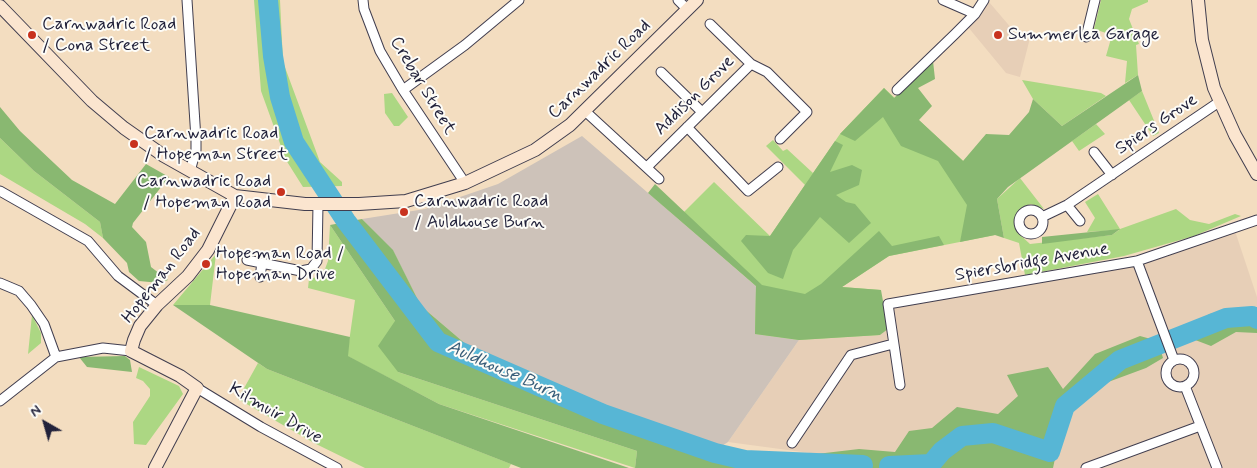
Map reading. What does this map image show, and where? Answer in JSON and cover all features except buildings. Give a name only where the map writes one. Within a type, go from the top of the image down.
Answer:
[{"type":"street","points":[[186,0],[196,139],[196,150],[190,171]]},
{"type":"street","name":"Crebar Street","points":[[363,0],[364,9],[380,51],[403,90],[465,183]]},
{"type":"street","points":[[403,90],[472,39],[519,0]]},
{"type":"street","points":[[678,0],[688,10]]},
{"type":"street","name":"Carnwadric Road","points":[[0,6],[92,101],[124,128],[164,156],[190,171],[235,196],[312,204],[353,204],[406,201],[465,183],[535,150],[570,125],[697,0]]},
{"type":"street","points":[[943,0],[975,14]]},
{"type":"street","points":[[897,90],[975,14],[984,0]]},
{"type":"street","points":[[1086,37],[1093,0]]},
{"type":"street","points":[[1198,0],[1205,55],[1220,102],[1257,174]]},
{"type":"street","points":[[710,24],[751,64]]},
{"type":"street","name":"Addison Grove","points":[[647,167],[751,64],[766,72],[806,112],[780,138]]},
{"type":"street","points":[[661,72],[702,112]]},
{"type":"street","name":"Spiers Grove","points":[[1042,217],[1067,205],[1220,102]]},
{"type":"street","points":[[585,111],[659,179]]},
{"type":"street","points":[[687,127],[748,192],[778,167]]},
{"type":"street","name":"Spiers Grove","points":[[1094,152],[1112,174]]},
{"type":"street","points":[[0,191],[88,241],[118,276],[157,305]]},
{"type":"street","name":"Hopeman Road","points":[[132,351],[140,326],[157,305],[188,276],[208,250],[235,196]]},
{"type":"street","points":[[247,260],[301,271],[311,269],[317,261],[312,204]]},
{"type":"street","points":[[1067,205],[1080,221]]},
{"type":"street","name":"Spiersbridge Avenue","points":[[900,385],[888,304],[1137,261],[1257,220]]},
{"type":"street","points":[[1137,261],[1174,360]]},
{"type":"street","points":[[260,277],[262,263]]},
{"type":"street","points":[[0,283],[19,292],[31,305],[44,324],[56,357]]},
{"type":"street","points":[[792,443],[851,355],[893,344]]},
{"type":"street","points":[[0,401],[56,357],[103,348],[132,351],[180,376],[197,388],[155,468]]},
{"type":"street","points":[[1183,359],[1194,367],[1194,376],[1185,386],[1176,386],[1168,380],[1166,371],[1174,360],[1183,359]]},
{"type":"street","points":[[1185,386],[1217,468]]},
{"type":"street","name":"Kilmuir Drive","points":[[197,388],[261,427],[337,468]]},
{"type":"street","points":[[1086,468],[1200,426]]},
{"type":"shaded area","points":[[989,2],[1019,37],[1030,38],[1020,77],[1006,73],[968,27]]},
{"type":"shaded area","points":[[582,136],[756,286],[756,334],[799,340],[728,442],[714,451],[468,346],[421,306],[393,251],[362,219],[425,209],[498,184]]},
{"type":"shaded area","points":[[1234,228],[1257,297],[1257,468],[895,468],[810,453],[728,442],[799,340],[880,335],[888,329],[886,306],[1139,261]]},
{"type":"green space","points":[[254,0],[280,0],[283,62],[320,162],[342,182],[342,186],[303,187],[286,160],[261,91]]},
{"type":"green space","points":[[1101,0],[1148,0],[1148,2],[1132,9],[1129,19],[1139,44],[1136,45],[1138,75],[1125,83],[1127,61],[1106,56],[1112,35],[1094,29]]},
{"type":"green space","points":[[933,61],[935,79],[918,88],[932,106],[919,120],[963,161],[986,134],[1009,135],[1029,112],[1033,99],[1062,126],[1138,75],[1142,91],[1008,187],[997,199],[1004,238],[995,235],[960,242],[967,205],[938,161],[901,146],[883,117],[855,141],[840,134],[884,88],[894,98]]},
{"type":"green space","points":[[1022,80],[1101,93],[1106,96],[1062,126],[1033,99]]},
{"type":"green space","points":[[884,88],[983,179],[995,235],[889,256],[842,287],[881,290],[880,335],[799,340],[755,334],[756,286],[678,218],[714,182],[770,236],[805,185],[766,146],[773,140],[783,151],[787,149],[813,173],[840,134]]},
{"type":"green space","points":[[1142,91],[1159,133],[1153,136],[1129,100]]},
{"type":"green space","points":[[392,93],[408,117],[399,126],[394,126],[385,113],[384,94]]},
{"type":"green space","points":[[0,107],[20,131],[72,180],[115,204],[146,164],[169,177],[133,223],[132,227],[146,242],[151,267],[168,280],[160,283],[139,281],[129,272],[127,263],[103,238],[100,222],[34,171],[0,138]]},
{"type":"green space","points":[[1096,124],[1105,134],[1079,151],[1072,141]]},
{"type":"green space","points":[[0,138],[34,171],[100,222],[103,238],[85,224],[0,174]]},
{"type":"green space","points":[[835,141],[843,145],[830,172],[852,165],[862,170],[859,185],[836,195],[846,202],[855,204],[871,223],[849,243],[820,217],[793,250],[783,279],[768,273],[741,241],[746,235],[770,236]]},
{"type":"green space","points":[[1020,178],[1044,209],[1031,204],[1023,207],[1016,215],[1015,226],[1018,233],[1030,244],[1112,235],[1119,230],[1087,232],[1095,218],[1085,202],[1098,194],[1120,229],[1176,209],[1190,220],[1209,224],[1235,214],[1241,216],[1194,236],[1124,256],[1025,275],[1019,243],[1004,238],[997,199]]},
{"type":"green space","points":[[655,184],[762,285],[805,294],[821,284],[879,231],[892,246],[939,236],[944,245],[889,256],[842,287],[881,290],[888,329],[880,335],[799,340],[755,334],[756,286],[648,193]]},
{"type":"green space","points":[[362,219],[393,250],[421,306],[468,346],[714,451],[808,455],[859,449],[895,452],[909,431],[932,428],[957,407],[998,414],[1018,396],[1007,375],[1048,367],[1063,389],[1095,354],[1140,336],[1158,341],[1163,358],[1146,368],[1092,388],[1063,421],[1053,468],[635,468],[637,451],[398,372],[378,346],[395,321],[330,225]]},
{"type":"green space","points":[[330,225],[395,321],[398,372],[637,451],[635,468],[439,404],[347,356],[355,300],[308,288],[309,279],[317,277],[325,269],[328,261]]},
{"type":"green space","points":[[1120,229],[1112,235],[1042,244],[1042,237]]},
{"type":"green space","points":[[216,254],[210,305],[173,305]]},
{"type":"green space","points":[[173,305],[210,305],[350,337],[348,356],[439,404],[629,468],[521,468],[267,369]]},
{"type":"green space","points":[[1257,307],[1257,333],[1236,332],[1211,346],[1190,338],[1209,314]]},
{"type":"green space","points":[[32,315],[41,333],[41,343],[28,354]]},
{"type":"green space","points":[[125,356],[130,360],[132,372],[87,367],[79,357]]},
{"type":"green space","points":[[258,363],[267,369],[511,464],[509,468],[365,468],[314,443],[238,399]]},
{"type":"green space","points":[[139,367],[179,386],[183,394],[146,445],[134,444],[133,422],[150,396],[150,389],[143,381],[136,378]]},
{"type":"waterway","name":"Auldhouse Burn","points":[[268,0],[273,56],[280,97],[294,142],[346,221],[438,342],[603,414],[715,453],[745,460],[863,465]]},
{"type":"waterway","name":"Auldhouse Burn","points":[[889,466],[931,464],[942,451],[962,436],[993,433],[1050,452],[1065,406],[1120,360],[1226,318],[1252,316],[1257,319]]},
{"type":"place","name":"Carnwadric Road / Cona Street","points":[[32,35]]},
{"type":"place","name":"Summerlea Garage","points":[[998,35]]},
{"type":"place","name":"Carnwadric Road / Hopeman Street","points":[[134,144]]},
{"type":"place","name":"Carnwadric Road / Hopeman Road","points":[[281,192]]},
{"type":"place","name":"Carnwadric Road / Auldhouse Burn","points":[[404,212]]},
{"type":"place","name":"Hopeman Road / Hopeman Drive","points":[[206,264]]}]
